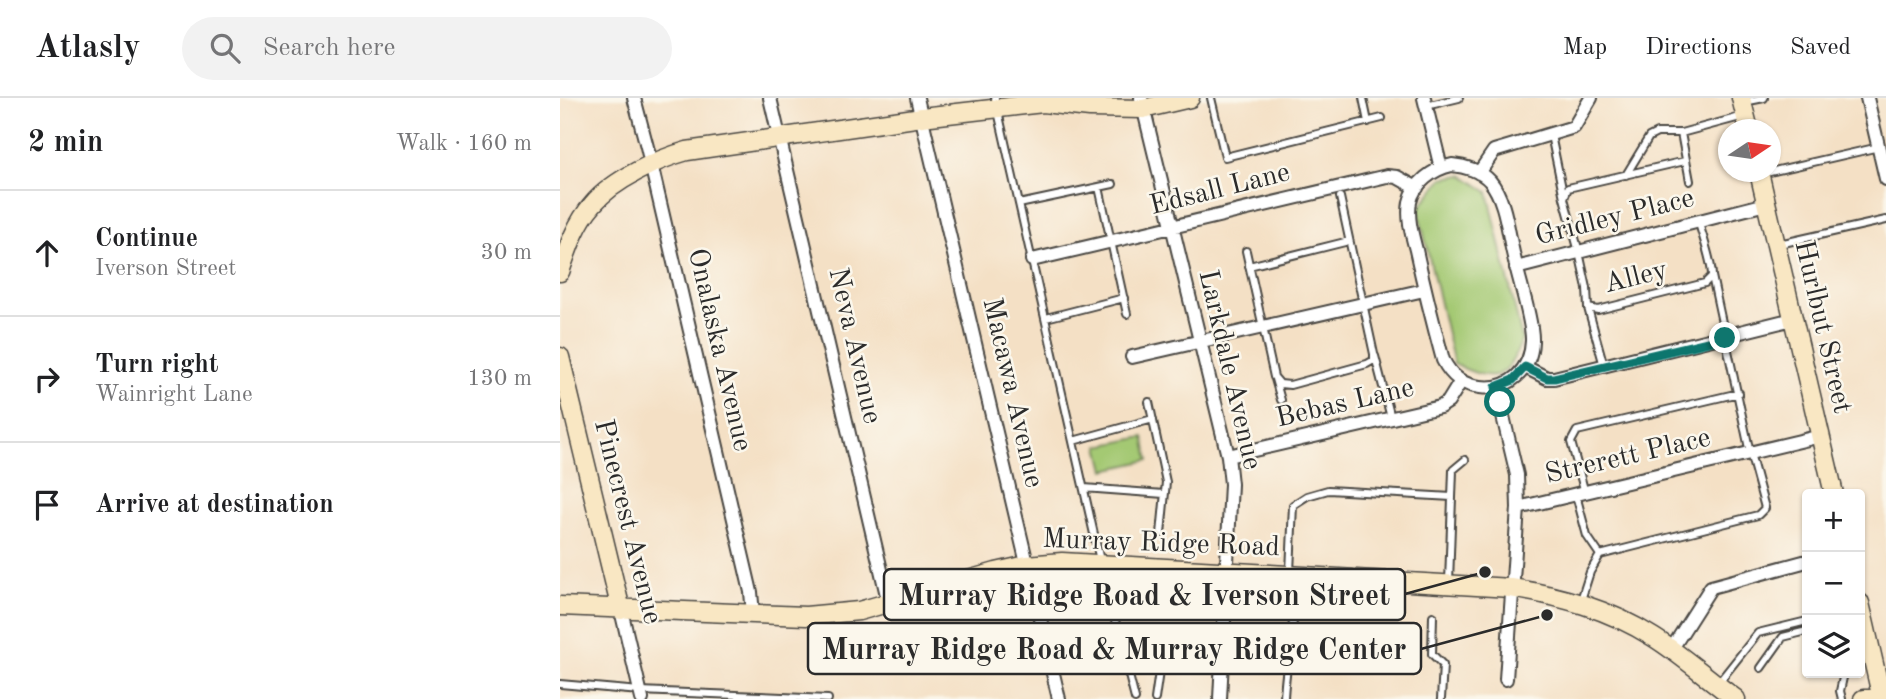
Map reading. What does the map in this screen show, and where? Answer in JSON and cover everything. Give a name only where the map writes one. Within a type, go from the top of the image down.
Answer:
[{"type":"street","name":"Onalaska Avenue","points":[[634,98],[751,592],[753,614]]},
{"type":"street","name":"Neva Avenue","points":[[770,98],[889,604]]},
{"type":"street","name":"Macawa Avenue","points":[[918,98],[1059,699]]},
{"type":"street","points":[[560,272],[571,239],[593,204],[610,189],[651,164],[687,151],[996,104],[1043,103],[1090,108],[1190,98]]},
{"type":"street","points":[[1479,173],[1494,151],[1574,127],[1591,98]]},
{"type":"street","points":[[1867,98],[1886,179]]},
{"type":"street","points":[[1425,102],[1441,168]]},
{"type":"street","name":"Larkdale Avenue","points":[[1142,104],[1228,456],[1231,485],[1220,699]]},
{"type":"street","points":[[1451,165],[1479,173],[1490,181],[1500,200],[1532,339],[1525,367],[1513,380],[1496,387],[1470,386],[1448,370],[1424,290],[1409,218],[1410,200],[1426,177],[1451,165]]},
{"type":"street","name":"Edsall Lane","points":[[1032,260],[1387,176],[1396,177],[1417,188]]},
{"type":"street","name":"Hurlbut Street","points":[[1761,182],[1833,489]]},
{"type":"street","name":"Gridley Place","points":[[1516,268],[1766,204]]},
{"type":"street","points":[[1132,358],[1424,290]]},
{"type":"street","points":[[1525,367],[1547,378],[1554,378],[1793,320]]},
{"type":"street","name":"Pinecrest Avenue","points":[[560,357],[641,695]]},
{"type":"street","name":"Bebas Lane","points":[[1228,456],[1440,407],[1448,402],[1461,381]]},
{"type":"street","points":[[1496,387],[1517,475],[1518,508],[1506,679]]},
{"type":"street","name":"Strerett Place","points":[[1518,508],[1821,436]]},
{"type":"street","name":"Murray Ridge Road","points":[[560,606],[806,616],[847,613],[889,604],[996,572],[1027,565],[1062,562],[1511,588],[1556,595],[1593,606],[1653,636],[1736,699]]},
{"type":"street","points":[[1671,650],[1711,587],[1802,562]]},
{"type":"street","points":[[1865,638],[1885,699]]},
{"type":"street","points":[[1863,699],[1877,699]]},
{"type":"lane","points":[[1211,98],[1225,157],[1382,118]]},
{"type":"lane","points":[[1363,98],[1368,122]]},
{"type":"lane","points":[[1425,102],[1459,98]]},
{"type":"lane","points":[[1626,175],[1649,137],[1657,133],[1681,133],[1744,111],[1763,98]]},
{"type":"lane","points":[[996,104],[1101,565],[1135,699]]},
{"type":"lane","points":[[1681,133],[1690,181]]},
{"type":"lane","name":"Alley","points":[[1551,135],[1587,288],[1588,307],[1598,310],[1705,283],[1712,276],[1712,266],[1699,223]]},
{"type":"lane","points":[[1781,168],[1878,147]]},
{"type":"lane","points":[[1564,198],[1568,188],[1685,161]]},
{"type":"lane","points":[[1019,204],[1113,184]]},
{"type":"lane","points":[[1099,187],[1127,314]]},
{"type":"lane","points":[[1340,197],[1362,305],[1391,418]]},
{"type":"lane","points":[[1776,245],[1886,220]]},
{"type":"lane","points":[[1249,266],[1349,241]]},
{"type":"lane","points":[[1246,251],[1274,377],[1282,400]]},
{"type":"lane","points":[[1712,276],[1750,453]]},
{"type":"lane","points":[[1046,318],[1124,298]]},
{"type":"lane","points":[[1588,307],[1604,366]]},
{"type":"lane","points":[[1274,377],[1280,384],[1290,385],[1367,364],[1374,359],[1374,354]]},
{"type":"lane","points":[[1580,602],[1590,572],[1600,555],[1587,536],[1572,442],[1577,431],[1739,393]]},
{"type":"lane","points":[[1149,402],[1166,482],[1161,534]]},
{"type":"lane","points":[[1073,440],[1153,419]]},
{"type":"lane","name":"Strerett Place","points":[[1600,555],[1758,515],[1765,508],[1750,453]]},
{"type":"lane","points":[[1449,584],[1453,470],[1465,460]]},
{"type":"lane","points":[[1084,488],[1164,494]]},
{"type":"lane","points":[[1290,576],[1293,505],[1307,496],[1328,490],[1452,497]]},
{"type":"lane","points":[[1284,699],[1294,610]]},
{"type":"lane","points":[[1433,616],[1432,654],[1443,665],[1441,699]]},
{"type":"lane","points":[[1716,685],[1758,633],[1802,622]]},
{"type":"lane","points":[[1761,668],[1783,637],[1802,632]]},
{"type":"lane","points":[[1122,647],[1146,645],[1155,648],[1161,658],[1155,699]]},
{"type":"lane","points":[[1842,678],[1842,699]]},
{"type":"lane","points":[[560,684],[641,695],[828,699]]},
{"type":"green space","points":[[1463,175],[1488,192],[1522,339],[1510,364],[1497,375],[1479,374],[1454,364],[1418,209],[1443,178]]},
{"type":"green space","points":[[1144,437],[1149,460],[1105,470],[1099,446]]},
{"type":"place","name":"Murray Ridge Road & Iverson Street","points":[[1485,572]]},
{"type":"place","name":"Murray Ridge Road & Murray Ridge Center","points":[[1547,615]]},
{"type":"route","points":[[1500,402],[1496,387],[1513,380],[1525,367],[1547,378],[1554,378],[1725,338]]}]
